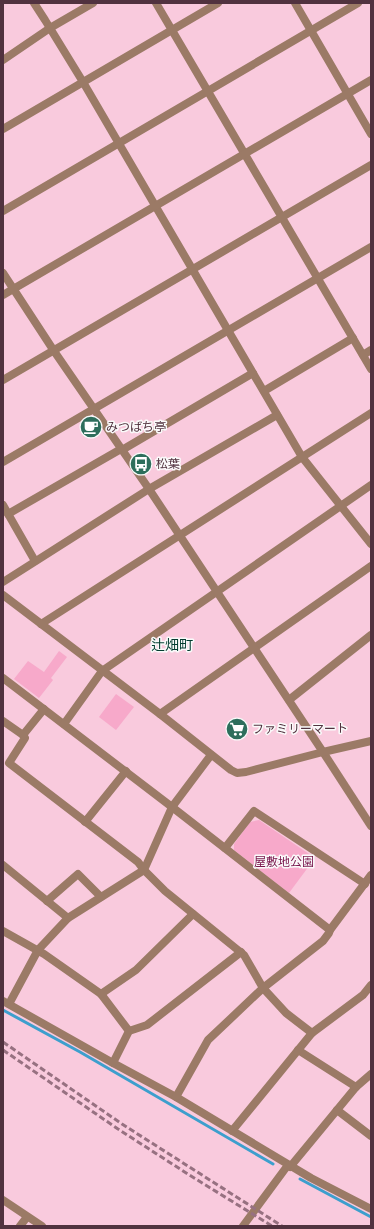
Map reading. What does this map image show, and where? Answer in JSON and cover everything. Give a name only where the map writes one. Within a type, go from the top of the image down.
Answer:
[{"type":"street","points":[[34,3],[83,82],[302,457],[371,544]]},
{"type":"street","points":[[3,60],[50,28],[93,3]]},
{"type":"street","points":[[156,3],[371,369]]},
{"type":"street","points":[[3,129],[218,3]]},
{"type":"street","points":[[295,3],[371,134]]},
{"type":"street","points":[[3,211],[358,3]]},
{"type":"street","points":[[3,295],[371,80]]},
{"type":"street","points":[[3,380],[371,165]]},
{"type":"street","points":[[3,462],[371,246]]},
{"type":"street","points":[[3,273],[93,409],[149,489],[371,826]]},
{"type":"street","points":[[264,391],[353,338]]},
{"type":"street","points":[[363,355],[371,350]]},
{"type":"street","points":[[8,514],[253,373]]},
{"type":"street","points":[[41,624],[371,413]]},
{"type":"street","points":[[3,582],[35,560],[149,489],[277,415]]},
{"type":"street","points":[[64,724],[102,671],[371,485]]},
{"type":"street","points":[[3,505],[35,560]]},
{"type":"street","points":[[160,714],[371,566]]},
{"type":"street","points":[[3,595],[160,714],[211,755],[237,773],[371,741]]},
{"type":"street","points":[[289,700],[371,635]]},
{"type":"street","points":[[3,678],[126,771],[330,930]]},
{"type":"street","points":[[23,735],[44,709]]},
{"type":"street","points":[[3,721],[25,738],[9,763],[138,862],[165,891],[241,952],[263,988],[286,1012],[312,1033]]},
{"type":"street","points":[[211,755],[172,807],[144,870],[68,918],[38,950],[6,1003],[112,1063],[176,1097],[289,1166],[371,1209]]},
{"type":"street","points":[[86,822],[126,771]]},
{"type":"street","points":[[225,848],[254,811],[364,884]]},
{"type":"street","points":[[3,865],[48,900],[68,918]]},
{"type":"street","points":[[48,900],[78,874],[101,897]]},
{"type":"street","points":[[176,1097],[208,1040],[263,988],[324,941],[330,930],[371,875]]},
{"type":"street","points":[[101,994],[136,970],[193,914]]},
{"type":"street","points":[[3,931],[38,950],[101,994],[129,1031]]},
{"type":"street","points":[[112,1063],[129,1031],[147,1025],[241,952]]},
{"type":"street","points":[[232,1131],[312,1033],[363,995],[371,985]]},
{"type":"street","points":[[298,1050],[356,1087]]},
{"type":"street","points":[[243,1226],[289,1166],[356,1087],[371,1074]]},
{"type":"street","points":[[337,1110],[371,1136]]},
{"type":"street","points":[[3,1200],[42,1226]]},
{"type":"street","points":[[20,1226],[27,1217]]},
{"type":"green space","points":[[59,651],[67,657],[51,678],[53,680],[39,698],[14,679],[28,661],[44,672]]},
{"type":"green space","points":[[116,694],[134,707],[116,730],[99,717]]},
{"type":"green space","name":"屋敷地公園","points":[[259,820],[315,858],[289,893],[234,850],[234,844],[250,822]]},
{"type":"waterway","points":[[3,1010],[80,1052],[273,1164]]},
{"type":"waterway","points":[[300,1179],[371,1217]]},
{"type":"railway","points":[[3,1042],[122,1124],[282,1226]]},
{"type":"railway","points":[[3,1050],[118,1129],[272,1226]]},
{"type":"place","name":"みつばち亭","points":[[91,427]]},
{"type":"place","name":"松葉","points":[[141,464]]},
{"type":"place","name":"ファミリーマート","points":[[237,729]]},
{"type":"district","name":"辻畑町","points":[[172,645]]}]
